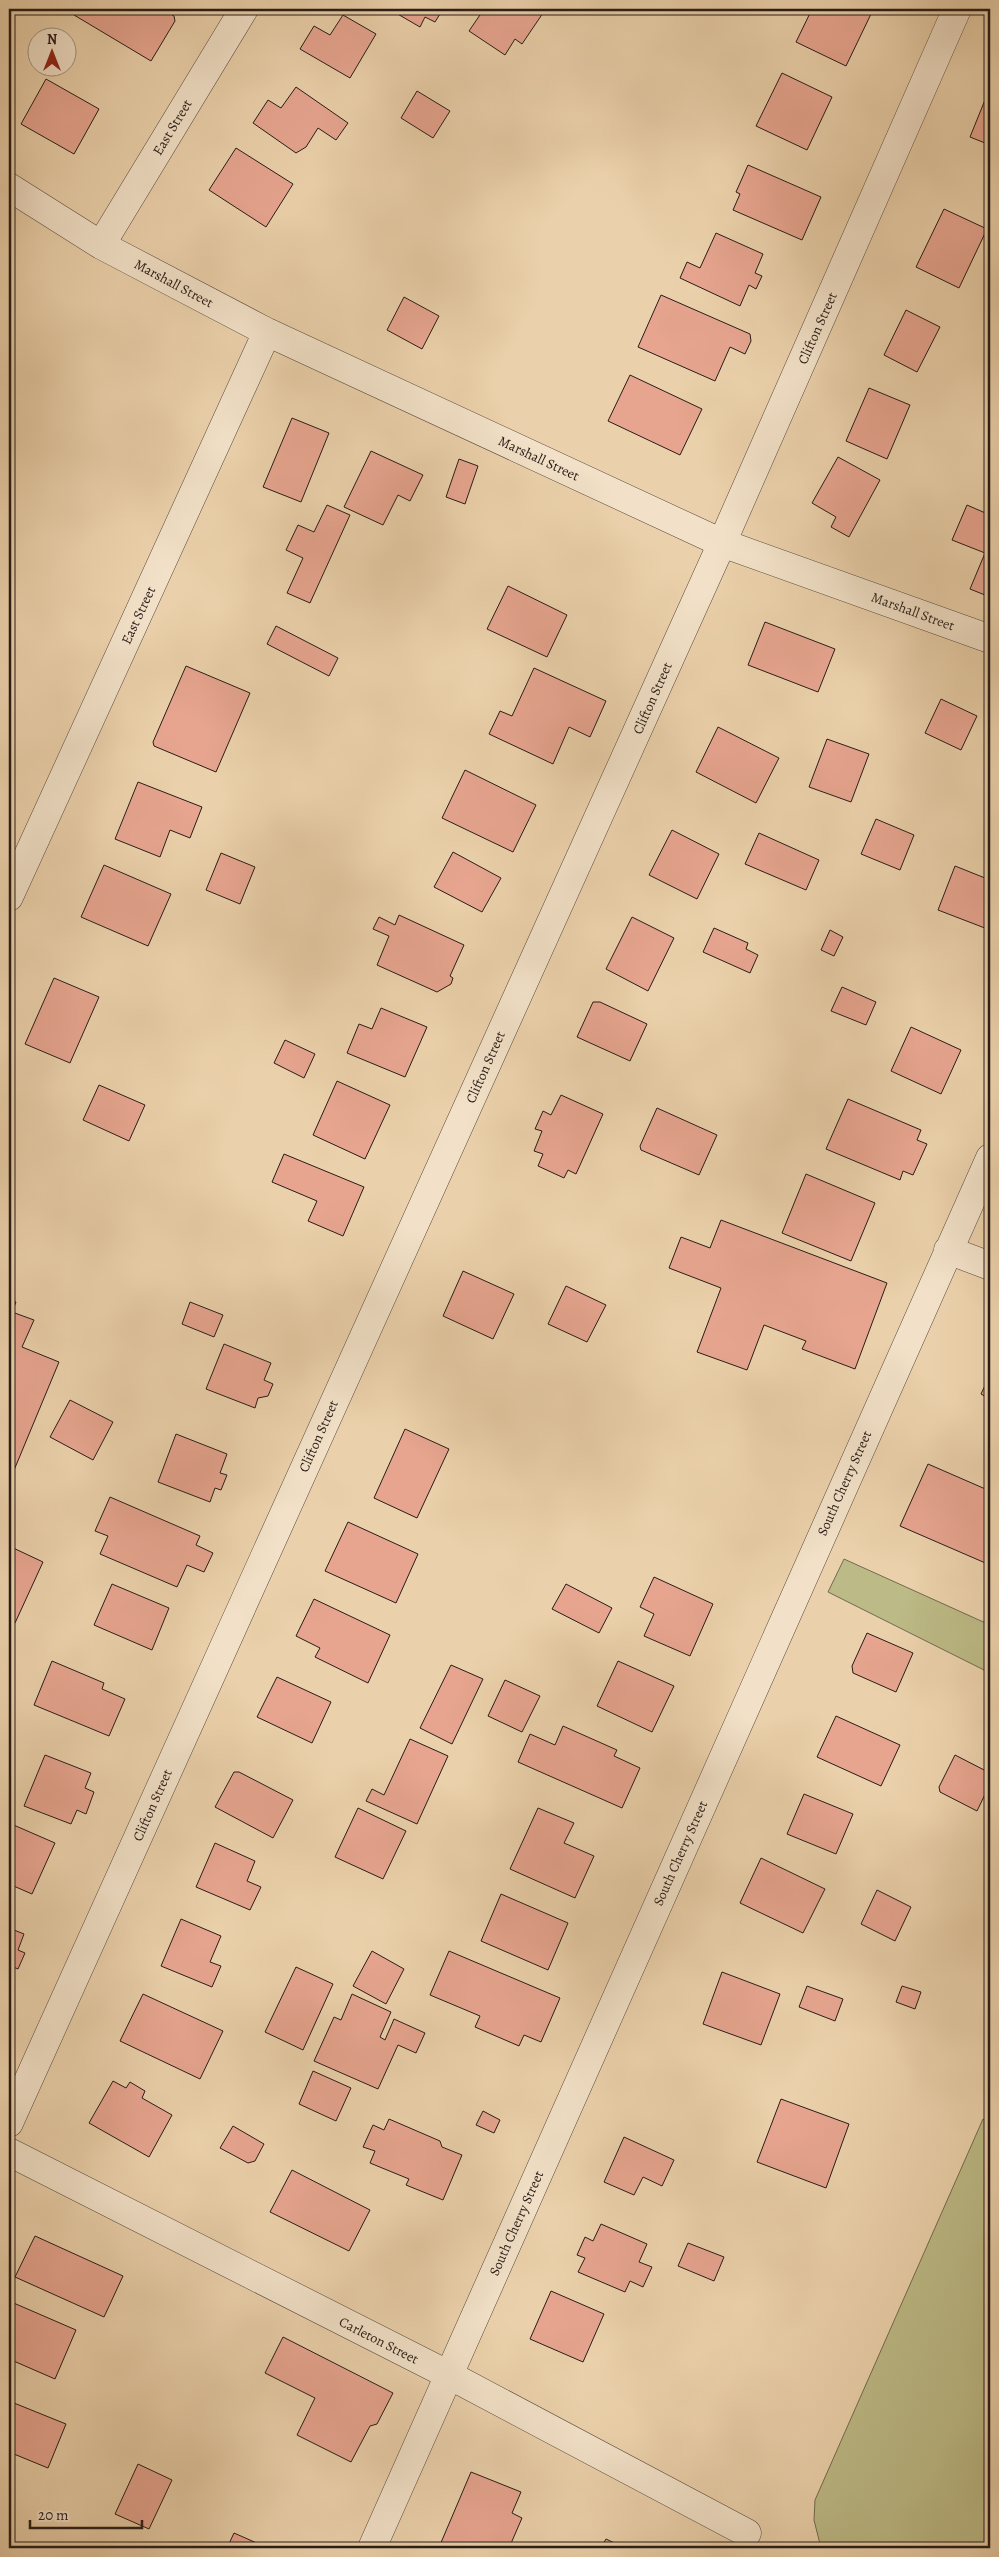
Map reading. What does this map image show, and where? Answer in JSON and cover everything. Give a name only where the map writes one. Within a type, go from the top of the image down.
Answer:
[{"type":"street","name":"East Street","points":[[101,245],[244,9]]},
{"type":"street","name":"Clifton Street","points":[[9,2123],[722,543],[957,9]]},
{"type":"street","name":"Marshall Street","points":[[9,187],[101,245],[267,332],[722,543],[990,639]]},
{"type":"street","name":"East Street","points":[[9,897],[267,332]]},
{"type":"street","name":"South Cherry Street","points":[[372,2548],[990,1158]]},
{"type":"street","points":[[948,1250],[990,1266]]},
{"type":"street","name":"Carleton Street","points":[[9,2152],[449,2375],[747,2532]]},
{"type":"shaded area","points":[[844,1559],[990,1625],[990,1673],[828,1592]]},
{"type":"shaded area","points":[[983,2119],[990,2123],[990,2548],[821,2548],[814,2520],[815,2500]]},
{"type":"building","points":[[78,9],[163,9],[174,16],[175,21],[151,61],[74,15]]},
{"type":"building","points":[[389,9],[443,9],[435,22],[425,17],[420,27]]},
{"type":"building","points":[[484,9],[538,9],[543,13],[522,44],[515,39],[505,55],[469,31]]},
{"type":"building","points":[[812,9],[861,9],[871,14],[846,66],[796,42]]},
{"type":"building","points":[[343,15],[376,34],[350,78],[300,49],[314,26],[330,35]]},
{"type":"building","points":[[782,73],[832,97],[807,150],[756,126]]},
{"type":"building","points":[[46,79],[99,109],[74,154],[21,124]]},
{"type":"building","points":[[296,87],[348,123],[336,140],[318,128],[306,147],[296,153],[253,123],[268,100],[281,108]]},
{"type":"building","points":[[417,91],[450,111],[433,138],[401,118]]},
{"type":"building","points":[[987,95],[990,96],[990,145],[970,137]]},
{"type":"building","points":[[236,148],[293,184],[266,227],[209,190]]},
{"type":"building","points":[[748,165],[821,197],[802,240],[733,210],[740,194],[736,192]]},
{"type":"building","points":[[944,209],[987,229],[959,288],[916,267]]},
{"type":"building","points":[[716,233],[763,254],[755,273],[762,276],[756,289],[749,285],[740,306],[680,278],[687,262],[700,268]]},
{"type":"building","points":[[661,295],[750,334],[751,341],[745,354],[730,347],[715,381],[638,347]]},
{"type":"building","points":[[404,297],[439,316],[422,349],[387,330]]},
{"type":"building","points":[[906,310],[940,327],[917,372],[884,355]]},
{"type":"building","points":[[630,375],[702,409],[680,455],[608,421]]},
{"type":"building","points":[[869,388],[910,405],[887,459],[846,441]]},
{"type":"building","points":[[292,418],[329,433],[301,502],[263,487]]},
{"type":"building","points":[[371,451],[423,475],[410,501],[398,495],[383,525],[344,507]]},
{"type":"building","points":[[838,457],[880,480],[849,537],[831,527],[836,517],[812,503]]},
{"type":"building","points":[[459,459],[478,466],[465,504],[446,497]]},
{"type":"building","points":[[327,505],[350,515],[310,603],[287,593],[303,558],[286,550],[298,525],[314,532]]},
{"type":"building","points":[[967,505],[990,515],[990,539],[985,553],[952,540]]},
{"type":"building","points":[[985,553],[990,555],[990,597],[970,589]]},
{"type":"building","points":[[508,586],[567,615],[547,657],[487,629]]},
{"type":"building","points":[[765,622],[835,649],[818,692],[748,665]]},
{"type":"building","points":[[276,626],[338,658],[329,676],[267,644]]},
{"type":"building","points":[[186,666],[250,693],[216,772],[154,746],[153,742]]},
{"type":"building","points":[[534,668],[606,701],[590,737],[569,727],[553,764],[489,734],[500,711],[512,716]]},
{"type":"building","points":[[941,699],[977,716],[961,750],[925,733]]},
{"type":"building","points":[[718,727],[779,758],[756,803],[696,772]]},
{"type":"building","points":[[827,739],[869,754],[851,802],[809,787]]},
{"type":"building","points":[[465,770],[536,805],[513,852],[442,818]]},
{"type":"building","points":[[138,782],[202,807],[190,838],[170,830],[160,857],[115,839]]},
{"type":"building","points":[[876,819],[914,835],[900,870],[861,854]]},
{"type":"building","points":[[672,830],[719,854],[697,899],[649,875]]},
{"type":"building","points":[[759,833],[819,860],[806,890],[745,864]]},
{"type":"building","points":[[453,852],[501,878],[482,912],[434,887]]},
{"type":"building","points":[[221,853],[255,867],[240,904],[206,890]]},
{"type":"building","points":[[104,865],[171,894],[148,946],[81,917]]},
{"type":"building","points":[[955,866],[990,880],[990,930],[938,910]]},
{"type":"building","points":[[399,915],[464,945],[450,976],[453,978],[451,984],[437,992],[377,965],[389,936],[373,929],[379,917],[395,925]]},
{"type":"building","points":[[632,917],[674,938],[648,991],[606,969]]},
{"type":"building","points":[[714,928],[748,943],[746,949],[758,955],[750,973],[703,952]]},
{"type":"building","points":[[830,930],[843,937],[834,956],[821,950]]},
{"type":"building","points":[[54,978],[99,997],[70,1063],[25,1044]]},
{"type":"building","points":[[842,987],[876,1002],[866,1025],[831,1011]]},
{"type":"building","points":[[593,1002],[600,1002],[647,1024],[630,1061],[577,1037]]},
{"type":"building","points":[[381,1008],[427,1027],[405,1077],[347,1053],[359,1024],[372,1029]]},
{"type":"building","points":[[911,1027],[961,1050],[941,1094],[891,1071]]},
{"type":"building","points":[[285,1040],[315,1054],[304,1078],[274,1063]]},
{"type":"building","points":[[337,1081],[390,1105],[365,1159],[313,1135]]},
{"type":"building","points":[[99,1085],[145,1105],[129,1141],[83,1120]]},
{"type":"building","points":[[561,1095],[603,1114],[576,1174],[568,1170],[564,1178],[538,1166],[543,1154],[534,1151],[542,1131],[535,1129],[543,1111],[551,1115]]},
{"type":"building","points":[[848,1099],[921,1130],[917,1140],[927,1144],[913,1175],[903,1171],[900,1180],[826,1149]]},
{"type":"building","points":[[657,1108],[717,1135],[699,1175],[641,1150],[640,1146]]},
{"type":"building","points":[[284,1154],[364,1187],[343,1236],[308,1221],[317,1201],[272,1182]]},
{"type":"building","points":[[806,1174],[875,1203],[851,1261],[782,1233]]},
{"type":"building","points":[[721,1220],[887,1283],[855,1369],[802,1349],[806,1341],[764,1325],[747,1370],[697,1352],[721,1288],[669,1268],[681,1237],[710,1248]]},
{"type":"building","points":[[463,1271],[514,1294],[493,1339],[443,1316]]},
{"type":"building","points":[[566,1286],[606,1305],[587,1342],[548,1324]]},
{"type":"building","points":[[9,1299],[16,1302],[12,1312],[34,1320],[22,1347],[59,1362],[12,1475],[9,1474]]},
{"type":"building","points":[[190,1302],[223,1315],[214,1337],[182,1324]]},
{"type":"building","points":[[224,1344],[271,1363],[264,1380],[273,1384],[268,1396],[258,1398],[255,1408],[206,1389]]},
{"type":"building","points":[[990,1375],[990,1399],[981,1394]]},
{"type":"building","points":[[70,1400],[113,1422],[93,1460],[50,1437]]},
{"type":"building","points":[[405,1429],[449,1449],[417,1518],[374,1498]]},
{"type":"building","points":[[176,1434],[227,1454],[220,1473],[227,1475],[221,1490],[215,1488],[210,1502],[158,1482]]},
{"type":"building","points":[[928,1464],[990,1491],[990,1565],[900,1526]]},
{"type":"building","points":[[110,1497],[200,1536],[196,1545],[213,1553],[204,1572],[187,1565],[177,1587],[100,1554],[108,1536],[95,1531]]},
{"type":"building","points":[[348,1522],[418,1554],[396,1603],[325,1571]]},
{"type":"building","points":[[9,1546],[43,1562],[15,1623],[9,1620]]},
{"type":"building","points":[[654,1577],[713,1604],[690,1656],[644,1636],[654,1614],[640,1607]]},
{"type":"building","points":[[112,1584],[169,1608],[152,1650],[94,1625]]},
{"type":"building","points":[[566,1584],[612,1608],[599,1633],[552,1609]]},
{"type":"building","points":[[314,1599],[390,1635],[368,1683],[315,1657],[320,1648],[296,1636]]},
{"type":"building","points":[[867,1633],[913,1653],[896,1692],[853,1673],[852,1666]]},
{"type":"building","points":[[52,1661],[104,1683],[102,1689],[125,1699],[109,1736],[34,1705]]},
{"type":"building","points":[[618,1661],[674,1686],[652,1732],[597,1706]]},
{"type":"building","points":[[451,1665],[483,1679],[452,1744],[420,1728]]},
{"type":"building","points":[[277,1677],[331,1702],[312,1743],[257,1717]]},
{"type":"building","points":[[505,1680],[540,1696],[522,1732],[488,1716]]},
{"type":"building","points":[[836,1716],[900,1745],[881,1786],[817,1757]]},
{"type":"building","points":[[563,1726],[617,1750],[614,1756],[640,1768],[622,1808],[518,1762],[530,1734],[555,1745]]},
{"type":"building","points":[[410,1739],[448,1756],[417,1824],[366,1801],[372,1789],[384,1795]]},
{"type":"building","points":[[45,1755],[91,1773],[85,1788],[94,1792],[86,1814],[77,1810],[71,1824],[24,1806]]},
{"type":"building","points":[[955,1755],[990,1773],[990,1784],[977,1811],[940,1792],[939,1787]]},
{"type":"building","points":[[234,1772],[239,1772],[293,1800],[273,1838],[215,1807]]},
{"type":"building","points":[[804,1794],[853,1814],[836,1854],[787,1834]]},
{"type":"building","points":[[358,1808],[406,1831],[383,1879],[335,1857]]},
{"type":"building","points":[[538,1808],[574,1823],[564,1843],[594,1856],[575,1898],[510,1869]]},
{"type":"building","points":[[9,1823],[55,1843],[32,1894],[9,1884]]},
{"type":"building","points":[[215,1843],[255,1861],[247,1881],[261,1887],[250,1910],[196,1887]]},
{"type":"building","points":[[761,1858],[825,1889],[803,1933],[740,1903]]},
{"type":"building","points":[[877,1890],[911,1907],[895,1941],[861,1924]]},
{"type":"building","points":[[501,1894],[568,1923],[548,1970],[481,1941]]},
{"type":"building","points":[[181,1919],[221,1936],[210,1962],[221,1966],[212,1987],[161,1966]]},
{"type":"building","points":[[9,1928],[24,1934],[18,1950],[25,1953],[18,1969],[11,1966],[9,1970]]},
{"type":"building","points":[[372,1951],[404,1969],[386,2004],[353,1986]]},
{"type":"building","points":[[449,1951],[560,1998],[541,2042],[524,2035],[519,2046],[475,2027],[480,2016],[430,1995]]},
{"type":"building","points":[[296,1967],[333,1984],[303,2050],[265,2032]]},
{"type":"building","points":[[722,1972],[780,1994],[761,2045],[703,2024]]},
{"type":"building","points":[[807,1986],[843,1999],[835,2021],[799,2007]]},
{"type":"building","points":[[902,1986],[921,1992],[915,2009],[896,2002]]},
{"type":"building","points":[[143,1994],[223,2031],[200,2079],[120,2041]]},
{"type":"building","points":[[352,1994],[391,2012],[380,2037],[385,2040],[394,2019],[425,2033],[416,2053],[398,2045],[378,2089],[314,2061],[334,2017],[341,2020]]},
{"type":"building","points":[[313,2071],[351,2088],[336,2121],[299,2104]]},
{"type":"building","points":[[113,2081],[126,2088],[130,2082],[145,2091],[142,2098],[172,2115],[149,2157],[89,2123]]},
{"type":"building","points":[[781,2099],[849,2124],[826,2188],[757,2162]]},
{"type":"building","points":[[483,2111],[500,2120],[494,2133],[476,2125]]},
{"type":"building","points":[[389,2119],[440,2141],[442,2147],[462,2155],[443,2200],[406,2185],[409,2179],[370,2163],[375,2151],[363,2147],[373,2125],[384,2130]]},
{"type":"building","points":[[233,2126],[264,2144],[255,2161],[248,2163],[220,2148]]},
{"type":"building","points":[[624,2137],[674,2160],[662,2186],[643,2177],[634,2195],[604,2182]]},
{"type":"building","points":[[292,2170],[370,2210],[349,2251],[270,2212]]},
{"type":"building","points":[[601,2224],[647,2244],[639,2262],[652,2267],[643,2287],[630,2281],[625,2292],[578,2272],[585,2258],[577,2255],[585,2237],[593,2241]]},
{"type":"building","points":[[35,2236],[123,2276],[104,2317],[15,2277]]},
{"type":"building","points":[[688,2243],[724,2257],[714,2281],[678,2266]]},
{"type":"building","points":[[551,2291],[604,2314],[583,2362],[530,2339]]},
{"type":"building","points":[[9,2301],[76,2330],[55,2379],[9,2359]]},
{"type":"building","points":[[283,2337],[393,2393],[377,2424],[370,2426],[351,2462],[297,2435],[315,2398],[265,2373]]},
{"type":"building","points":[[9,2401],[66,2424],[48,2468],[9,2452]]},
{"type":"building","points":[[138,2464],[172,2480],[149,2529],[115,2514]]},
{"type":"building","points":[[471,2472],[521,2492],[512,2513],[522,2518],[509,2548],[448,2548],[440,2545]]},
{"type":"building","points":[[234,2533],[268,2548],[227,2548]]},
{"type":"building","points":[[606,2539],[625,2548],[601,2548]]}]
